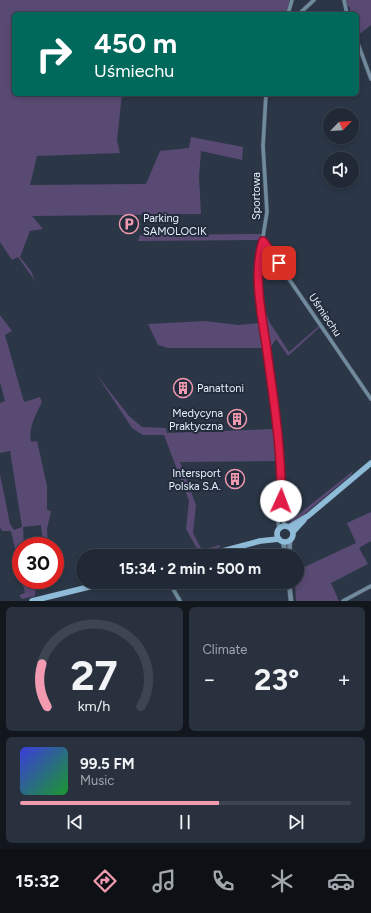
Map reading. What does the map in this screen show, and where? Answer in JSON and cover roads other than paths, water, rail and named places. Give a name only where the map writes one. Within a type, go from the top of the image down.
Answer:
[{"type":"main road","points":[[228,549],[280,536],[290,541],[293,537],[293,532],[305,518],[371,463]]},
{"type":"main road","points":[[280,536],[287,526],[305,518]]},
{"type":"main road","points":[[287,526],[293,532]]},
{"type":"main road","points":[[32,601],[81,589]]},
{"type":"street","points":[[289,12],[292,0]]},
{"type":"street","points":[[301,12],[314,0]]},
{"type":"street","points":[[344,0],[347,12]]},
{"type":"street","points":[[359,46],[371,79]]},
{"type":"street","name":"Sportowa","points":[[266,96],[263,146],[267,195],[263,241],[260,255],[260,307],[281,456],[280,513],[278,521],[280,536]]},
{"type":"street","name":"Uśmiechu","points":[[263,241],[371,399]]},
{"type":"street","name":"Sportowa","points":[[280,513],[287,526]]},
{"type":"street","points":[[280,536],[284,549]]},
{"type":"street","points":[[289,549],[290,541]]},
{"type":"street","points":[[343,601],[371,586]]},
{"type":"street","points":[[173,589],[180,601]]},
{"type":"street","points":[[290,589],[291,601]]},
{"type":"place","name":"Parking SAMOLOCIK","points":[[129,224]]},
{"type":"place","name":"Panattoni","points":[[183,388]]},
{"type":"place","name":"Medycyna Praktyczna","points":[[237,419]]},
{"type":"place","name":"Intersport Polska S.A.","points":[[235,479]]}]
